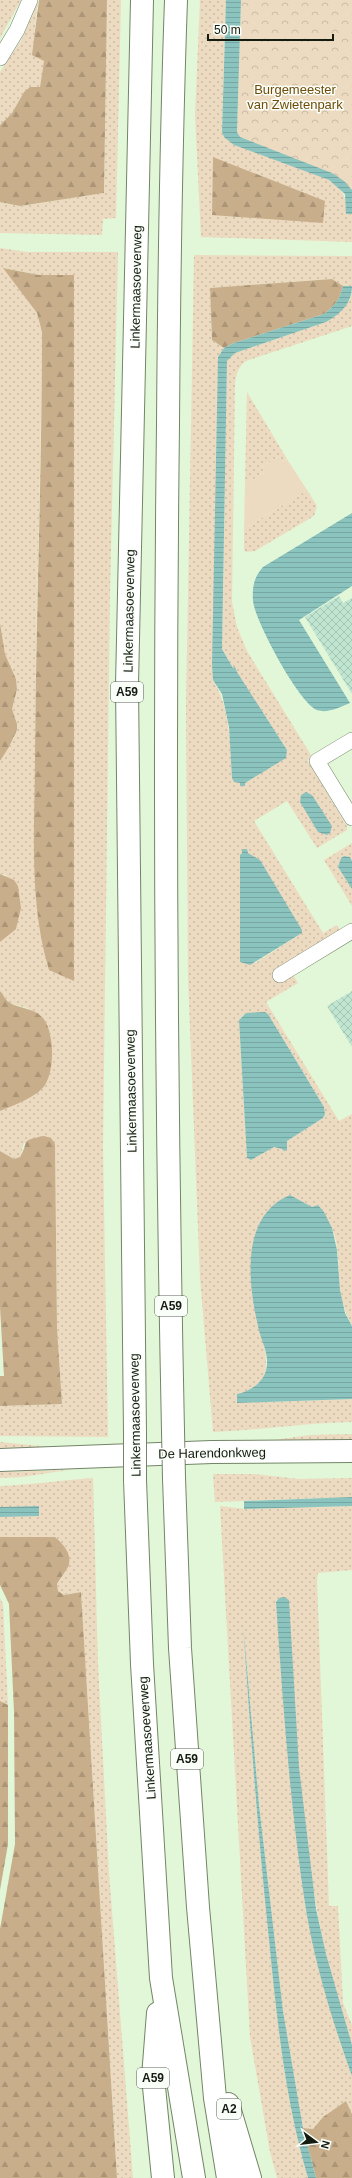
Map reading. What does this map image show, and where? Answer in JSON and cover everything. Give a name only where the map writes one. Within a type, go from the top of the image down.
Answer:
[{"type":"main road","name":"Linkermaasoeverweg","points":[[142,0],[127,685],[136,1480],[142,1672],[161,1978],[194,2178]]},
{"type":"main road","name":"A59","points":[[176,0],[171,131],[164,692],[168,1166],[174,1478],[180,1648],[188,1771],[215,2098],[228,2178]]},
{"type":"main road","name":"De Harendonkweg","points":[[0,1460],[205,1453],[352,1451]]},
{"type":"main road","name":"A59","points":[[161,1978],[152,2077],[163,2178]]},
{"type":"main road","name":"A2","points":[[210,2040],[250,2178]]},
{"type":"street","points":[[0,58],[17,30],[30,0]]},
{"type":"street","points":[[352,740],[317,760],[352,818]]},
{"type":"street","points":[[280,975],[352,931]]},
{"type":"green space","points":[[0,0],[21,0],[0,38]]},
{"type":"green space","points":[[39,0],[107,0],[104,193],[20,206],[0,202],[0,125],[12,113],[24,92],[30,87],[40,87],[44,61],[32,55]]},
{"type":"green space","points":[[107,0],[121,0],[116,218],[103,219],[102,235],[0,233],[0,202],[20,206],[104,193]]},
{"type":"green space","points":[[200,0],[226,0],[222,132],[224,137],[329,180],[334,184],[341,190],[345,198],[346,214],[352,214],[352,242],[201,237],[195,115]]},
{"type":"green space","name":"Burgemeester van Zwietenpark","points":[[241,0],[352,0],[352,190],[240,137],[237,132]]},
{"type":"green space","points":[[38,2],[35,28],[44,61],[40,87],[24,92],[12,113],[0,125],[0,72],[22,39]]},
{"type":"green space","points":[[213,157],[325,201],[323,223],[212,215]]},
{"type":"green space","points":[[0,248],[27,252],[118,252],[110,593],[103,1147],[108,1437],[0,1436],[0,1406],[62,1404],[57,1328],[55,1145],[24,1143],[20,1157],[14,1159],[0,1151],[0,1111],[28,1098],[51,1036],[45,1021],[40,1015],[27,1008],[9,1003],[0,991],[0,942],[6,875],[0,874],[0,761],[17,730],[17,724],[12,709],[17,689],[16,679],[5,654],[0,623]],"holes":[[[4,268],[39,275],[74,276],[74,875],[37,906],[35,762],[42,332],[37,313]]]},
{"type":"green space","points":[[194,255],[352,256],[352,286],[343,286],[332,279],[210,288],[212,340],[224,348],[218,357],[213,680],[219,691],[226,715],[230,740],[232,778],[240,783],[241,786],[245,786],[245,783],[281,759],[285,758],[287,750],[222,649],[227,361],[235,353],[326,322],[349,301],[352,292],[352,326],[246,361],[238,370],[235,382],[232,602],[237,627],[247,651],[311,755],[308,760],[309,763],[347,826],[347,830],[317,848],[287,801],[254,821],[323,933],[337,925],[340,930],[275,969],[293,975],[298,983],[266,1002],[339,1121],[352,1114],[352,1326],[341,1298],[338,1251],[332,1229],[321,1215],[297,1199],[254,1239],[252,1268],[253,1297],[266,1355],[266,1368],[262,1380],[253,1389],[237,1395],[238,1403],[352,1399],[352,1422],[213,1432],[200,1278],[188,978],[186,707]],"holes":[[[307,794],[310,794],[330,833],[327,835],[301,799]],[[242,853],[302,930],[302,933],[255,963],[251,963],[240,855]],[[265,1012],[268,1014],[324,1107],[325,1114],[323,1118],[287,1141],[287,1149],[274,1147],[251,1160],[247,1158],[239,1020],[244,1015]]]},
{"type":"green space","points":[[3,268],[39,275],[74,275],[74,981],[49,970],[42,944],[35,890],[34,835],[42,332],[37,313]]},
{"type":"green space","points":[[332,279],[343,286],[336,302],[324,314],[234,343],[224,348],[212,340],[210,288]]},
{"type":"green space","points":[[247,392],[287,459],[283,462],[279,456],[262,467],[264,473],[245,484]]},
{"type":"green space","points":[[279,456],[283,462],[287,459],[307,490],[244,529],[245,484],[264,473],[262,467]]},
{"type":"green space","points":[[307,490],[317,506],[314,516],[255,551],[246,552],[244,550],[244,529]]},
{"type":"green space","points":[[0,623],[5,654],[16,679],[17,689],[12,709],[17,724],[17,730],[0,761]]},
{"type":"green space","points":[[352,843],[352,861],[350,857],[344,856],[341,858],[338,867],[352,889],[352,906],[324,860]]},
{"type":"green space","points":[[0,874],[14,880],[18,886],[21,908],[16,929],[0,942]]},
{"type":"green space","points":[[0,991],[7,1001],[17,1006],[34,1011],[46,1022],[51,1039],[52,1060],[48,1078],[45,1085],[41,1089],[17,1104],[0,1111]]},
{"type":"green space","points":[[44,1136],[51,1138],[55,1144],[57,1328],[62,1404],[0,1406],[0,1376],[4,1376],[0,1307],[0,1151],[14,1159],[20,1157],[28,1140]]},
{"type":"green space","points":[[352,1434],[352,1441],[260,1442],[310,1435]]},
{"type":"green space","points":[[0,1442],[61,1448],[0,1450]]},
{"type":"green space","points":[[69,1470],[22,1477],[0,1478],[0,1472]]},
{"type":"green space","points":[[213,1474],[253,1474],[299,1479],[352,1478],[352,1497],[215,1502]]},
{"type":"green space","points":[[93,1478],[98,1664],[109,1873],[133,2178],[117,2178],[81,1592],[64,1595],[58,1591],[57,1584],[68,1567],[55,1537],[0,1537],[0,1486]]},
{"type":"green space","points":[[220,1506],[245,1509],[352,1506],[352,1570],[318,1573],[317,1580],[329,1906],[338,1906],[343,2003],[352,2025],[352,2045],[335,1991],[322,1936],[312,1880],[298,1767],[284,1597],[279,1598],[276,1602],[306,1911],[340,2043],[352,2076],[352,2114],[346,2101],[323,2117],[313,2129],[303,2128],[283,2011],[259,1805],[243,1623],[251,1742],[275,2000],[293,2119],[308,2178],[277,2178],[270,2152],[250,2037]]},
{"type":"green space","points":[[0,1537],[55,1537],[67,1550],[69,1558],[68,1567],[57,1584],[58,1591],[64,1595],[81,1592],[117,2178],[0,2178],[0,1929],[15,1844],[14,1712],[9,1604],[0,1585]]},
{"type":"green space","points":[[0,1598],[3,1604],[8,1705],[0,1701]]},
{"type":"green space","points":[[0,1701],[8,1705],[8,1844],[0,1890]]},
{"type":"green space","points":[[346,2101],[352,2114],[352,2178],[316,2178],[303,2128],[313,2129],[323,2117]]},
{"type":"water","points":[[226,0],[241,0],[237,132],[240,137],[332,173],[344,181],[352,190],[352,214],[346,214],[345,194],[329,180],[234,145],[224,137],[222,132]]},
{"type":"water","points":[[343,286],[352,286],[350,298],[344,308],[331,319],[235,353],[227,361],[222,649],[287,750],[286,758],[245,783],[245,786],[240,786],[240,783],[234,782],[232,778],[229,727],[222,694],[213,680],[212,664],[218,357],[224,348],[234,343],[324,314],[336,302]]},
{"type":"water","points":[[352,513],[352,586],[299,620],[350,703],[334,710],[321,711],[309,704],[300,693],[289,678],[269,642],[261,625],[253,601],[253,587],[256,578],[263,567]]},
{"type":"water","points":[[306,792],[312,795],[332,826],[330,833],[327,835],[318,832],[300,802],[301,795]]},
{"type":"water","points":[[242,849],[247,849],[248,853],[260,860],[302,930],[302,933],[250,965],[240,962],[240,855],[242,853]]},
{"type":"water","points":[[344,856],[350,857],[352,861],[352,889],[338,867],[341,858]]},
{"type":"water","points":[[265,1012],[268,1014],[324,1107],[325,1114],[323,1118],[287,1141],[287,1150],[284,1151],[274,1147],[251,1160],[247,1158],[239,1020],[246,1013]]},
{"type":"water","points":[[290,1195],[312,1207],[318,1205],[324,1212],[332,1228],[337,1250],[340,1290],[345,1313],[352,1326],[352,1399],[237,1403],[237,1394],[254,1387],[262,1379],[267,1367],[266,1352],[254,1309],[252,1290],[252,1252],[255,1234],[262,1218],[274,1205]]},
{"type":"water","points":[[352,1497],[352,1506],[244,1509],[244,1501]]},
{"type":"water","points":[[39,1506],[39,1516],[0,1517],[0,1507]]},
{"type":"water","points":[[284,1597],[289,1600],[299,1767],[316,1909],[326,1954],[352,2045],[352,2076],[331,2015],[320,1973],[310,1931],[300,1872],[281,1679],[276,1602],[279,1598]]},
{"type":"water","points":[[243,1623],[259,1805],[283,2011],[303,2128],[316,2178],[308,2178],[300,2149],[293,2119],[279,2030],[269,1940],[251,1742]]},
{"type":"building","points":[[339,596],[343,603],[352,598],[352,694],[305,617]]},
{"type":"building","points":[[352,991],[352,1047],[327,1006]]}]
